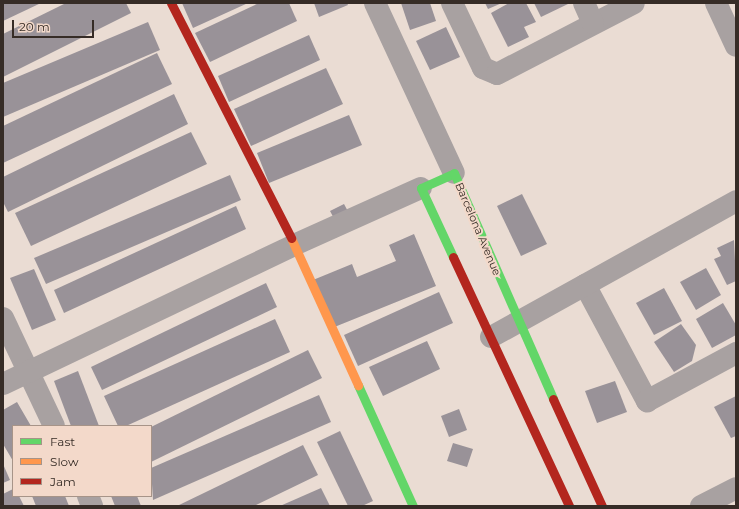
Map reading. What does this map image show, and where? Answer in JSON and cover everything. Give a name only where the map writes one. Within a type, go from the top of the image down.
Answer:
[{"type":"street","points":[[171,3],[294,245],[413,506]]},
{"type":"street","points":[[375,3],[454,173]]},
{"type":"street","points":[[452,3],[483,68],[497,74],[634,3]]},
{"type":"street","points":[[584,3],[593,23]]},
{"type":"street","points":[[716,3],[736,46]]},
{"type":"street","name":"Barcelona Avenue","points":[[421,188],[454,173],[518,322],[602,506]]},
{"type":"street","points":[[3,384],[29,373],[294,245],[421,188],[569,506]]},
{"type":"street","points":[[491,337],[736,201]]},
{"type":"street","points":[[585,285],[647,401],[736,354]]},
{"type":"street","points":[[3,318],[54,425]]},
{"type":"street","points":[[701,506],[736,488]]},
{"type":"building","points":[[3,3],[41,3],[3,21]]},
{"type":"building","points":[[66,3],[126,3],[131,13],[3,77],[3,34]]},
{"type":"building","points":[[182,3],[248,3],[193,28]]},
{"type":"building","points":[[259,3],[289,3],[297,21],[210,62],[195,33]]},
{"type":"building","points":[[314,3],[347,3],[348,5],[319,17]]},
{"type":"building","points":[[401,3],[430,3],[436,21],[410,30]]},
{"type":"building","points":[[485,3],[502,3],[488,9]]},
{"type":"building","points":[[509,3],[526,3],[536,22],[524,27],[529,37],[508,47],[491,13]]},
{"type":"building","points":[[534,3],[567,3],[568,4],[541,17]]},
{"type":"building","points":[[148,22],[160,50],[3,117],[3,83]]},
{"type":"building","points":[[446,27],[460,57],[430,70],[416,41]]},
{"type":"building","points":[[309,35],[320,60],[229,102],[218,76]]},
{"type":"building","points":[[157,53],[172,84],[3,163],[3,126]]},
{"type":"building","points":[[326,68],[343,104],[251,146],[234,109]]},
{"type":"building","points":[[174,94],[188,124],[8,212],[3,202],[3,177]]},
{"type":"building","points":[[349,115],[362,145],[269,183],[257,153]]},
{"type":"building","points":[[191,132],[207,164],[31,246],[15,213]]},
{"type":"building","points":[[230,175],[241,200],[46,284],[34,258]]},
{"type":"building","points":[[522,194],[547,244],[521,256],[497,206]]},
{"type":"building","points":[[344,204],[351,217],[337,224],[330,211]]},
{"type":"building","points":[[236,206],[246,229],[64,313],[54,290]]},
{"type":"building","points":[[414,234],[436,286],[332,328],[313,280],[352,264],[357,277],[396,261],[389,245]]},
{"type":"building","points":[[734,240],[736,281],[727,285],[714,259],[721,256],[717,248]]},
{"type":"building","points":[[706,268],[721,295],[696,310],[680,282]]},
{"type":"building","points":[[34,269],[56,320],[32,330],[10,278]]},
{"type":"building","points":[[266,283],[277,307],[102,390],[91,367]]},
{"type":"building","points":[[664,288],[682,321],[654,335],[636,303]]},
{"type":"building","points":[[439,292],[453,323],[358,366],[344,335]]},
{"type":"building","points":[[723,303],[736,325],[736,335],[712,348],[696,319]]},
{"type":"building","points":[[275,319],[290,352],[128,425],[118,425],[104,396]]},
{"type":"building","points":[[681,324],[696,345],[692,361],[674,372],[654,342]]},
{"type":"building","points":[[427,341],[440,369],[383,396],[369,367]]},
{"type":"building","points":[[308,350],[322,378],[152,462],[152,427]]},
{"type":"building","points":[[78,371],[99,425],[71,425],[54,381]]},
{"type":"building","points":[[615,381],[627,412],[597,423],[585,391]]},
{"type":"building","points":[[319,395],[331,422],[153,500],[152,468]]},
{"type":"building","points":[[736,396],[736,436],[731,438],[714,407]]},
{"type":"building","points":[[17,402],[30,425],[12,425],[12,459],[3,444],[3,410]]},
{"type":"building","points":[[459,409],[467,430],[449,437],[441,416]]},
{"type":"building","points":[[340,431],[373,501],[362,506],[348,506],[317,442]]},
{"type":"building","points":[[453,443],[473,449],[467,467],[447,461]]},
{"type":"building","points":[[303,445],[318,475],[254,506],[177,506]]},
{"type":"building","points":[[3,464],[10,480],[3,483]]},
{"type":"building","points":[[321,488],[330,506],[280,506]]},
{"type":"building","points":[[12,490],[12,497],[20,497],[24,506],[3,506],[3,494]]},
{"type":"building","points":[[32,497],[65,497],[69,506],[36,506]]},
{"type":"building","points":[[111,497],[137,497],[141,506],[115,506]]},
{"type":"traffic: fast","points":[[453,257],[421,188],[454,173],[553,399]]},
{"type":"traffic: fast","points":[[358,385],[413,506]]},
{"type":"traffic: slow","points":[[291,238],[358,385]]},
{"type":"traffic: jam","points":[[171,3],[291,238]]},
{"type":"traffic: jam","points":[[453,257],[569,506]]},
{"type":"traffic: jam","points":[[553,399],[602,506]]}]
